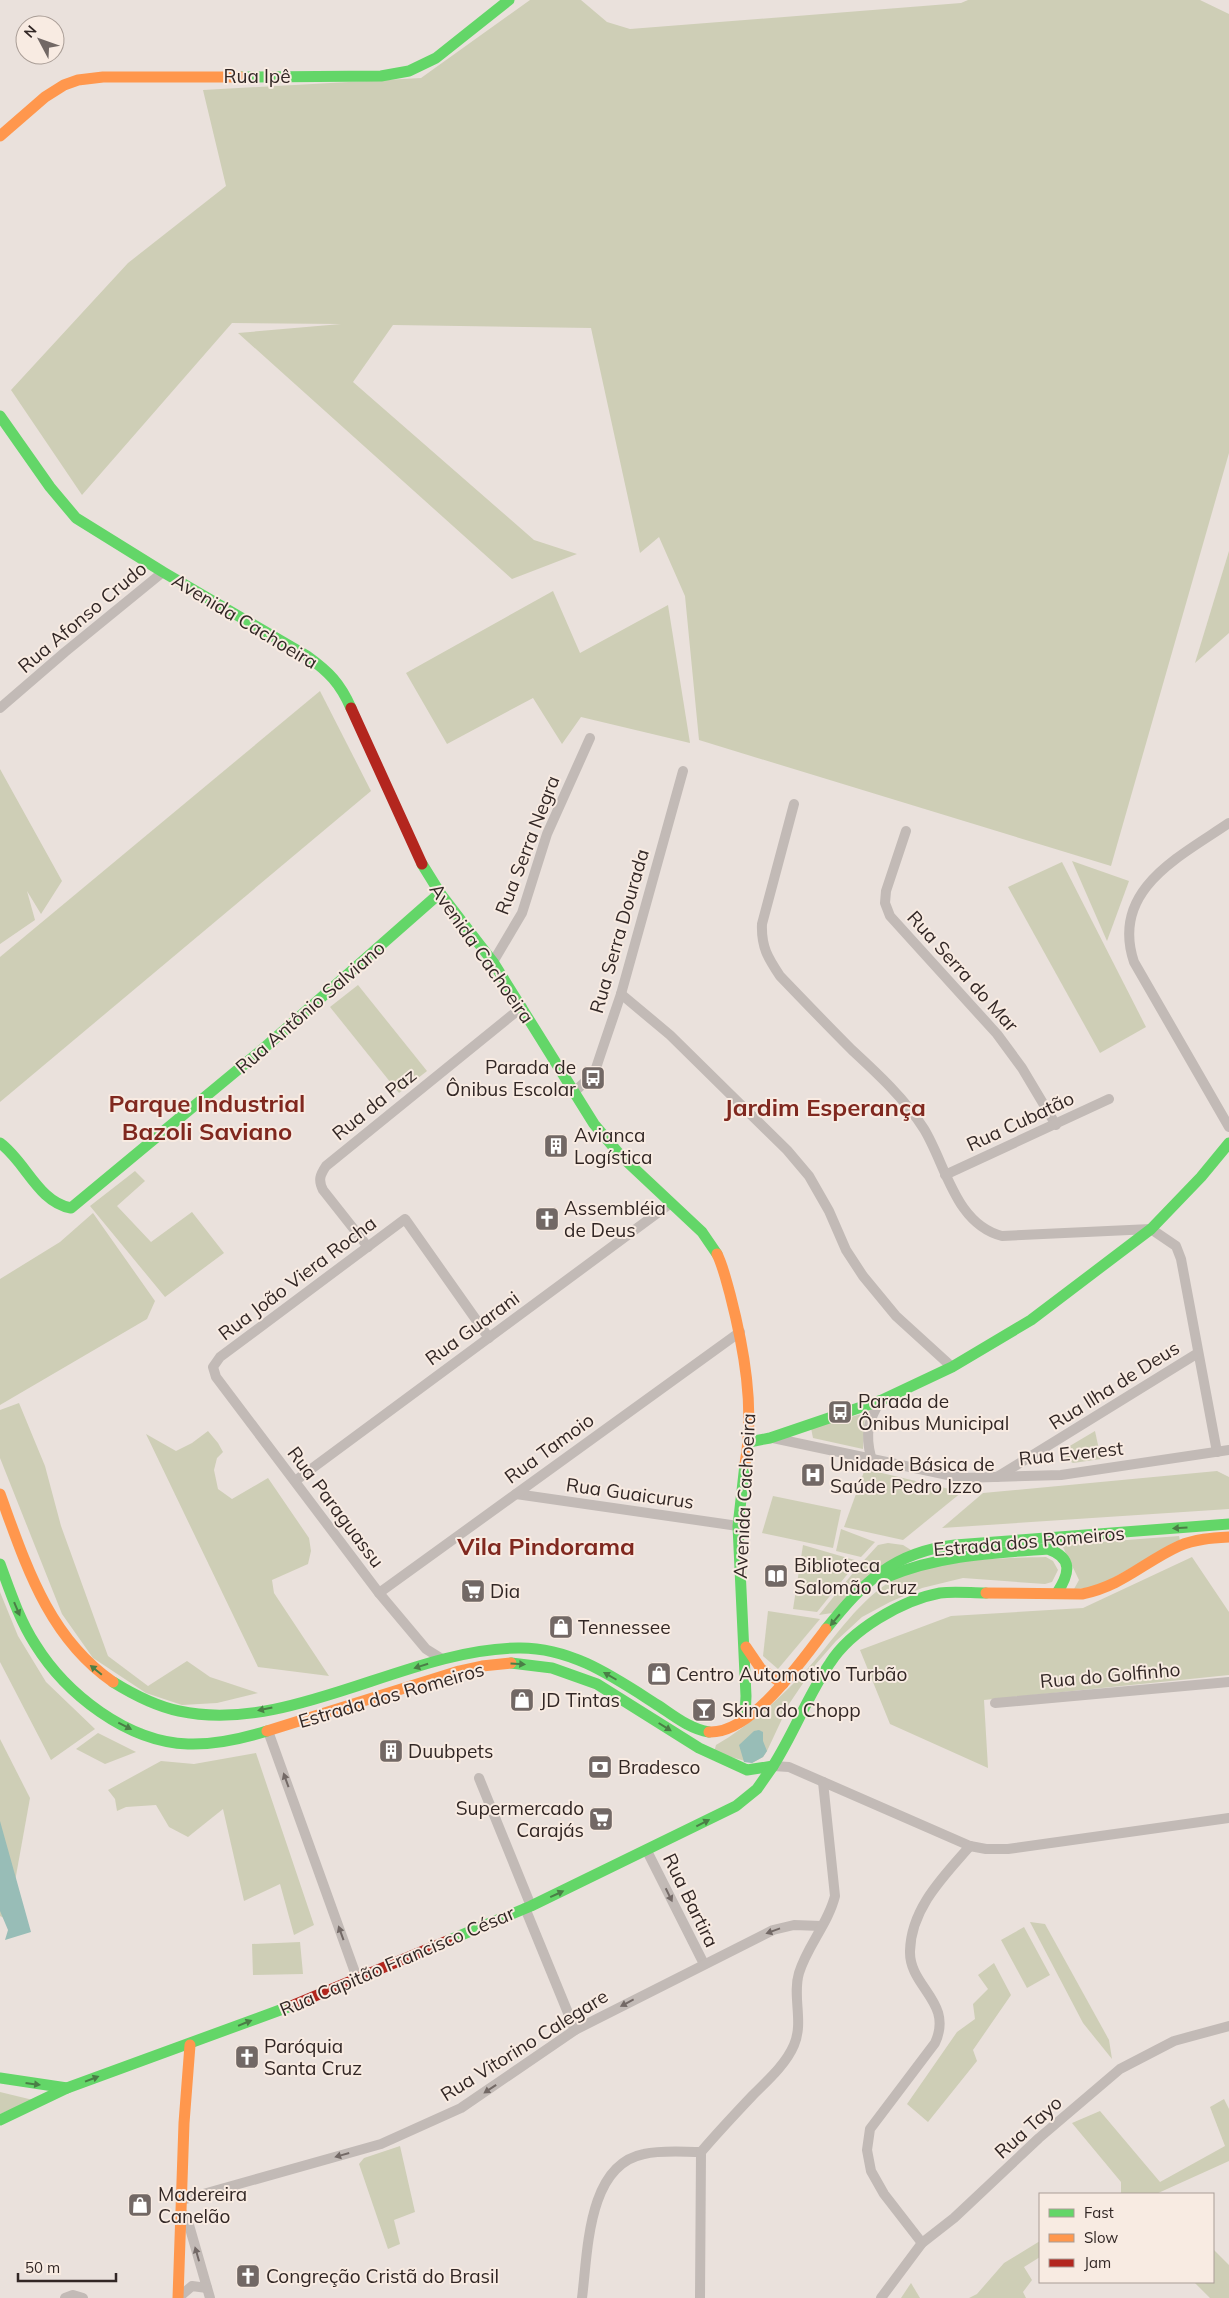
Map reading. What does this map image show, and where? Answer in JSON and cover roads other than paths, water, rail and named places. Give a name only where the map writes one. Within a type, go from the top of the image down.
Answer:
[{"type":"street","name":"Rua Ipê","points":[[0,136],[40,100],[54,90],[76,80],[103,77],[381,76],[410,71],[436,58],[509,0]]},
{"type":"street","name":"Avenida Cachoeira","points":[[0,416],[50,487],[76,518],[163,572],[307,656],[329,672],[344,692],[421,862],[440,893],[493,962],[573,1093],[594,1124],[621,1156],[702,1232],[714,1246],[740,1332],[749,1409],[749,1442],[741,1490],[738,1526],[746,1696],[745,1718]]},
{"type":"street","name":"Rua Afonso Crudo","points":[[0,708],[163,572]]},
{"type":"street","name":"Rua Serra Negra","points":[[493,962],[522,913],[547,834],[590,738]]},
{"type":"street","name":"Rua Serra Dourada","points":[[573,1093],[596,1068],[621,994],[683,771]]},
{"type":"street","points":[[794,804],[762,924],[761,940],[768,957],[780,976],[896,1092],[924,1130],[954,1194],[982,1228],[990,1233],[1002,1236],[1150,1229],[1176,1246],[1182,1259],[1217,1452]]},
{"type":"street","points":[[1229,823],[1159,871],[1142,891],[1133,909],[1129,926],[1128,944],[1134,962],[1229,1127]]},
{"type":"street","name":"Rua Serra do Mar","points":[[906,831],[886,891],[885,903],[890,916],[997,1034],[1022,1068],[1056,1125]]},
{"type":"street","name":"Rua Antônio Salviano","points":[[0,1143],[13,1153],[52,1202],[61,1208],[71,1208],[264,1048],[440,893]]},
{"type":"street","points":[[621,994],[670,1034],[787,1150],[809,1176],[830,1211],[846,1250],[863,1276],[896,1316],[952,1367]]},
{"type":"street","name":"Rua da Paz","points":[[368,1247],[323,1190],[319,1182],[320,1174],[326,1166],[522,1007]]},
{"type":"street","name":"Rua Cubatão","points":[[945,1175],[1109,1099]]},
{"type":"street","points":[[749,1442],[770,1438],[882,1400],[952,1367],[1031,1320],[1150,1229],[1201,1177],[1229,1143]]},
{"type":"street","name":"Rua Guarani","points":[[295,1481],[670,1203]]},
{"type":"street","name":"Rua João Viera Rocha","points":[[213,1367],[220,1357],[405,1219],[488,1338]]},
{"type":"street","name":"Rua Tamoio","points":[[379,1593],[740,1332]]},
{"type":"street","name":"Rua Ilha de Deus","points":[[996,1478],[1198,1353]]},
{"type":"street","name":"Rua Paraguassu","points":[[213,1367],[216,1378],[379,1593],[426,1649],[442,1659]]},
{"type":"street","points":[[871,1457],[867,1440],[868,1427],[871,1415],[882,1400]]},
{"type":"street","name":"Rua Everest","points":[[770,1438],[871,1457],[962,1478],[1061,1475],[1229,1450]]},
{"type":"street","name":"Estrada dos Romeiros","points":[[0,1494],[42,1599],[69,1643],[88,1663],[110,1681],[162,1707],[190,1713],[216,1715],[249,1712],[320,1697],[442,1659],[481,1649],[513,1647],[562,1653],[590,1664],[688,1724],[706,1732],[726,1729],[745,1718],[783,1684],[840,1614],[881,1572],[898,1560],[936,1547],[1229,1524]]},
{"type":"street","name":"Rua Guaicurus","points":[[516,1494],[738,1526]]},
{"type":"street","points":[[1229,1537],[1194,1541],[1179,1546],[1121,1583],[1099,1592],[941,1593],[905,1604],[873,1622],[846,1644],[830,1662],[787,1744],[773,1766],[789,1767],[970,1846],[986,1849],[1008,1849],[1229,1818]]},
{"type":"street","points":[[865,1588],[919,1564],[941,1558],[1048,1549],[1059,1552],[1065,1560],[1067,1573],[1057,1593]]},
{"type":"street","name":"Estrada dos Romeiros","points":[[0,1564],[18,1612],[40,1653],[86,1702],[107,1716],[141,1734],[173,1742],[202,1744],[239,1739],[468,1668],[505,1663],[548,1666],[579,1676],[596,1684],[699,1748],[732,1764],[747,1770],[773,1766]]},
{"type":"street","name":"Avenida Cachoeira","points":[[743,1641],[754,1663],[761,1672],[783,1684]]},
{"type":"street","name":"Rua do Golfinho","points":[[995,1703],[1229,1682]]},
{"type":"street","points":[[268,1731],[357,1978]]},
{"type":"street","name":"Rua Capitão Francisco César","points":[[0,2120],[67,2088],[190,2045],[528,1907],[647,1851],[736,1806],[757,1789],[773,1766]]},
{"type":"street","points":[[479,1778],[575,2030]]},
{"type":"street","points":[[700,2298],[701,2152],[769,2080],[794,2045],[798,2032],[795,1989],[799,1972],[821,1926],[831,1911],[834,1896],[823,1782]]},
{"type":"street","points":[[922,2243],[884,2194],[871,2171],[867,2150],[870,2129],[935,2043],[940,2032],[940,2015],[915,1970],[910,1953],[912,1933],[920,1912],[938,1884],[970,1846]]},
{"type":"street","name":"Rua Bartira","points":[[647,1851],[704,1964]]},
{"type":"street","name":"Rua Vitorino Calegare","points":[[181,2205],[381,2144],[462,2108],[575,2030],[704,1964],[773,1930],[794,1925],[821,1926]]},
{"type":"street","name":"Rua Tayo","points":[[881,2298],[922,2243],[954,2218],[1039,2138],[1120,2069],[1174,2041],[1229,2026]]},
{"type":"street","points":[[178,2298],[184,2123],[190,2045]]},
{"type":"street","points":[[0,2078],[67,2088]]},
{"type":"street","points":[[582,2298],[596,2201],[608,2178],[627,2161],[642,2154],[701,2152]]},
{"type":"street","points":[[181,2205],[189,2225],[208,2293]]},
{"type":"street","points":[[178,2298],[192,2286],[208,2293]]},
{"type":"street","points":[[65,2298],[73,2295],[83,2298]]},
{"type":"water","points":[[759,1730],[763,1732],[763,1741],[767,1751],[763,1757],[752,1763],[744,1762],[739,1745],[754,1731]]},
{"type":"water","points":[[0,1821],[31,1932],[5,1940],[8,1930],[0,1911]]},
{"type":"place","name":"Parada de Ônibus Escolar","points":[[593,1078]]},
{"type":"place","name":"Avianca Logística","points":[[556,1146]]},
{"type":"place","name":"Assembléia de Deus","points":[[547,1219]]},
{"type":"place","name":"Parada de Ônibus Municipal","points":[[840,1412]]},
{"type":"place","name":"Unidade Básica de Saúde Pedro Izzo","points":[[813,1475]]},
{"type":"place","name":"Biblioteca Salomão Cruz","points":[[776,1576]]},
{"type":"place","name":"Dia","points":[[473,1591]]},
{"type":"place","name":"Tennessee","points":[[561,1627]]},
{"type":"place","name":"Centro Automotivo Turbão","points":[[659,1674]]},
{"type":"place","name":"JD Tintas","points":[[522,1700]]},
{"type":"place","name":"Skina do Chopp","points":[[704,1710]]},
{"type":"place","name":"Duubpets","points":[[391,1751]]},
{"type":"place","name":"Bradesco","points":[[600,1767]]},
{"type":"place","name":"Supermercado Carajás","points":[[601,1819]]},
{"type":"place","name":"Paróquia Santa Cruz","points":[[247,2057]]},
{"type":"place","name":"Madereira Canelão","points":[[140,2205]]},
{"type":"place","name":"Congreção Cristã do Brasil","points":[[248,2276]]},
{"type":"district","name":"Jardim Esperança","points":[[825,1107]]},
{"type":"district","name":"Parque Industrial Bazoli Saviano","points":[[207,1117]]},
{"type":"district","name":"Vila Pindorama","points":[[546,1546]]}]
